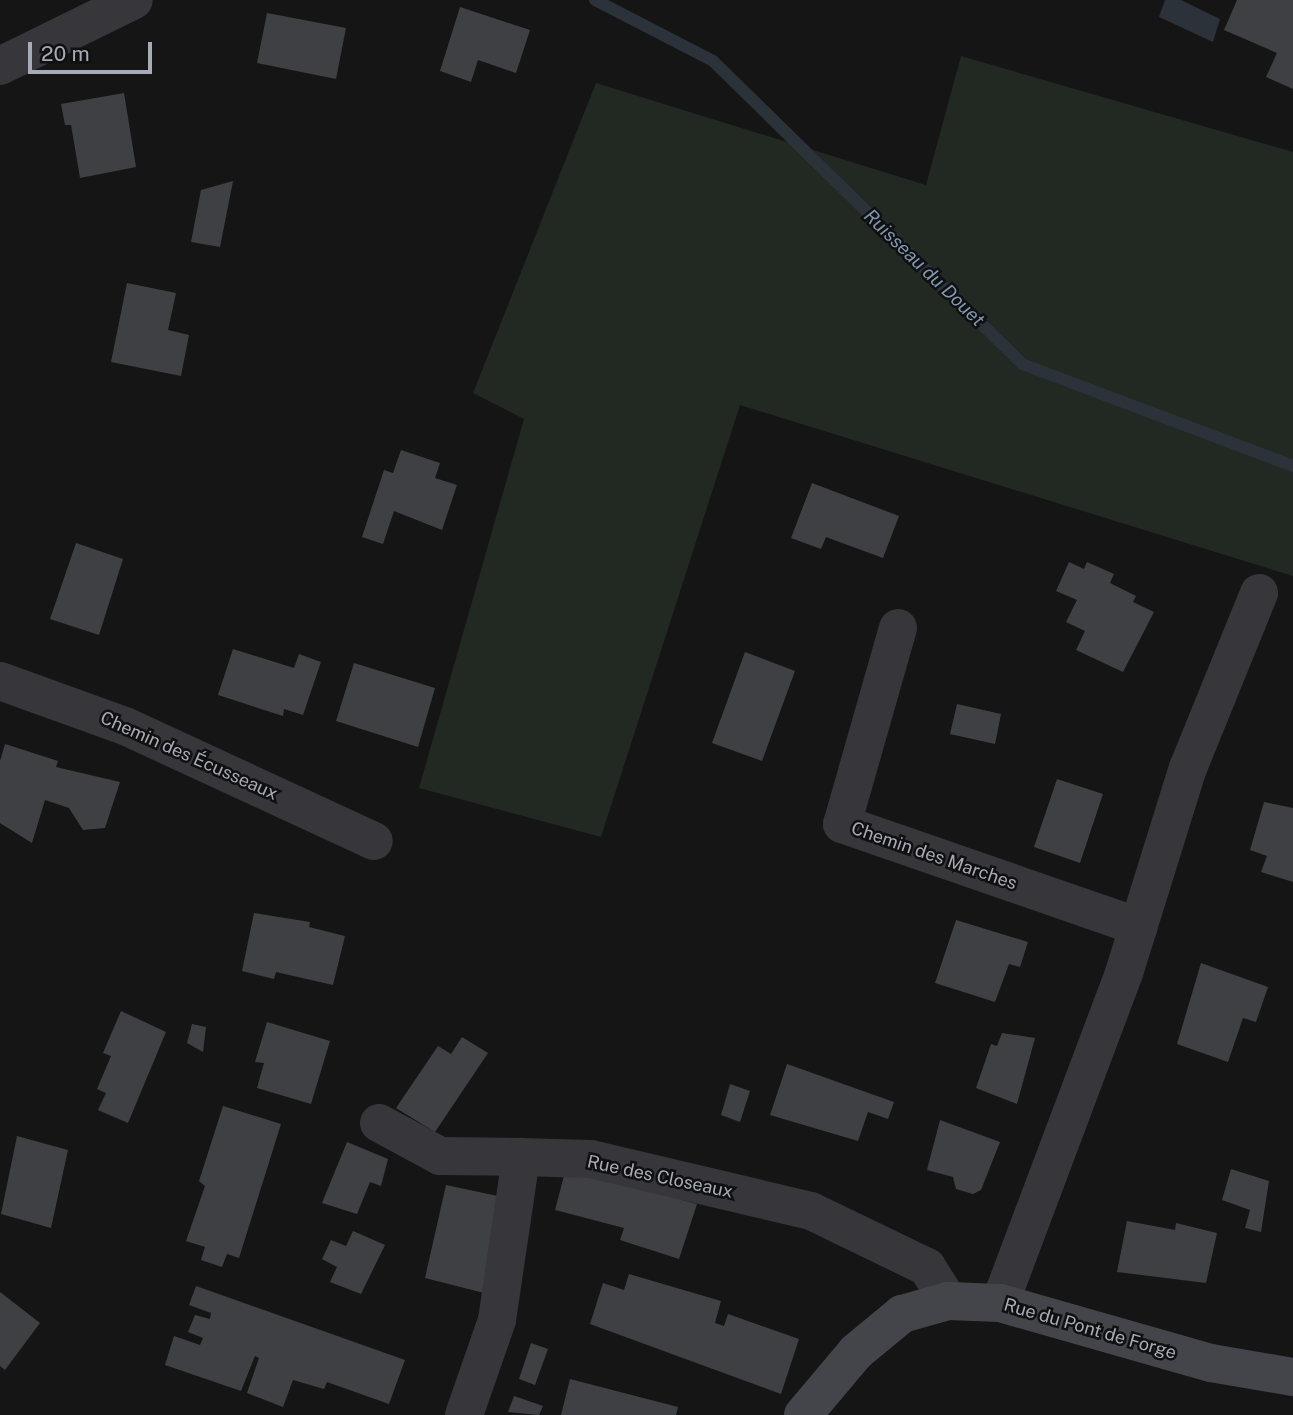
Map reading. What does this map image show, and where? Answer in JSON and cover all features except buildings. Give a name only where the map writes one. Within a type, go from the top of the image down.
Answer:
[{"type":"street","points":[[0,66],[134,0]]},
{"type":"street","points":[[1000,1303],[1139,927],[1188,768],[1259,593]]},
{"type":"street","name":"Chemin des Marches","points":[[898,628],[842,824],[1139,927]]},
{"type":"street","name":"Chemin des Écusseaux","points":[[0,681],[125,726],[374,841]]},
{"type":"street","points":[[379,1123],[440,1156],[521,1157],[497,1320],[464,1415]]},
{"type":"street","name":"Rue des Closeaux","points":[[521,1157],[591,1159],[811,1211],[927,1268],[948,1301]]},
{"type":"street","name":"Rue du Pont de Forge","points":[[803,1415],[856,1352],[902,1314],[948,1301],[1000,1303],[1211,1363],[1293,1377]]},
{"type":"shaded area","points":[[1165,0],[1181,0],[1220,19],[1213,42],[1159,17]]},
{"type":"shaded area","points":[[961,56],[1293,152],[1293,576],[740,405],[601,837],[419,788],[524,419],[473,393],[596,83],[926,185]]},
{"type":"waterway","name":"Ruisseau du Douet","points":[[595,0],[713,61],[1022,364],[1293,466]]}]
